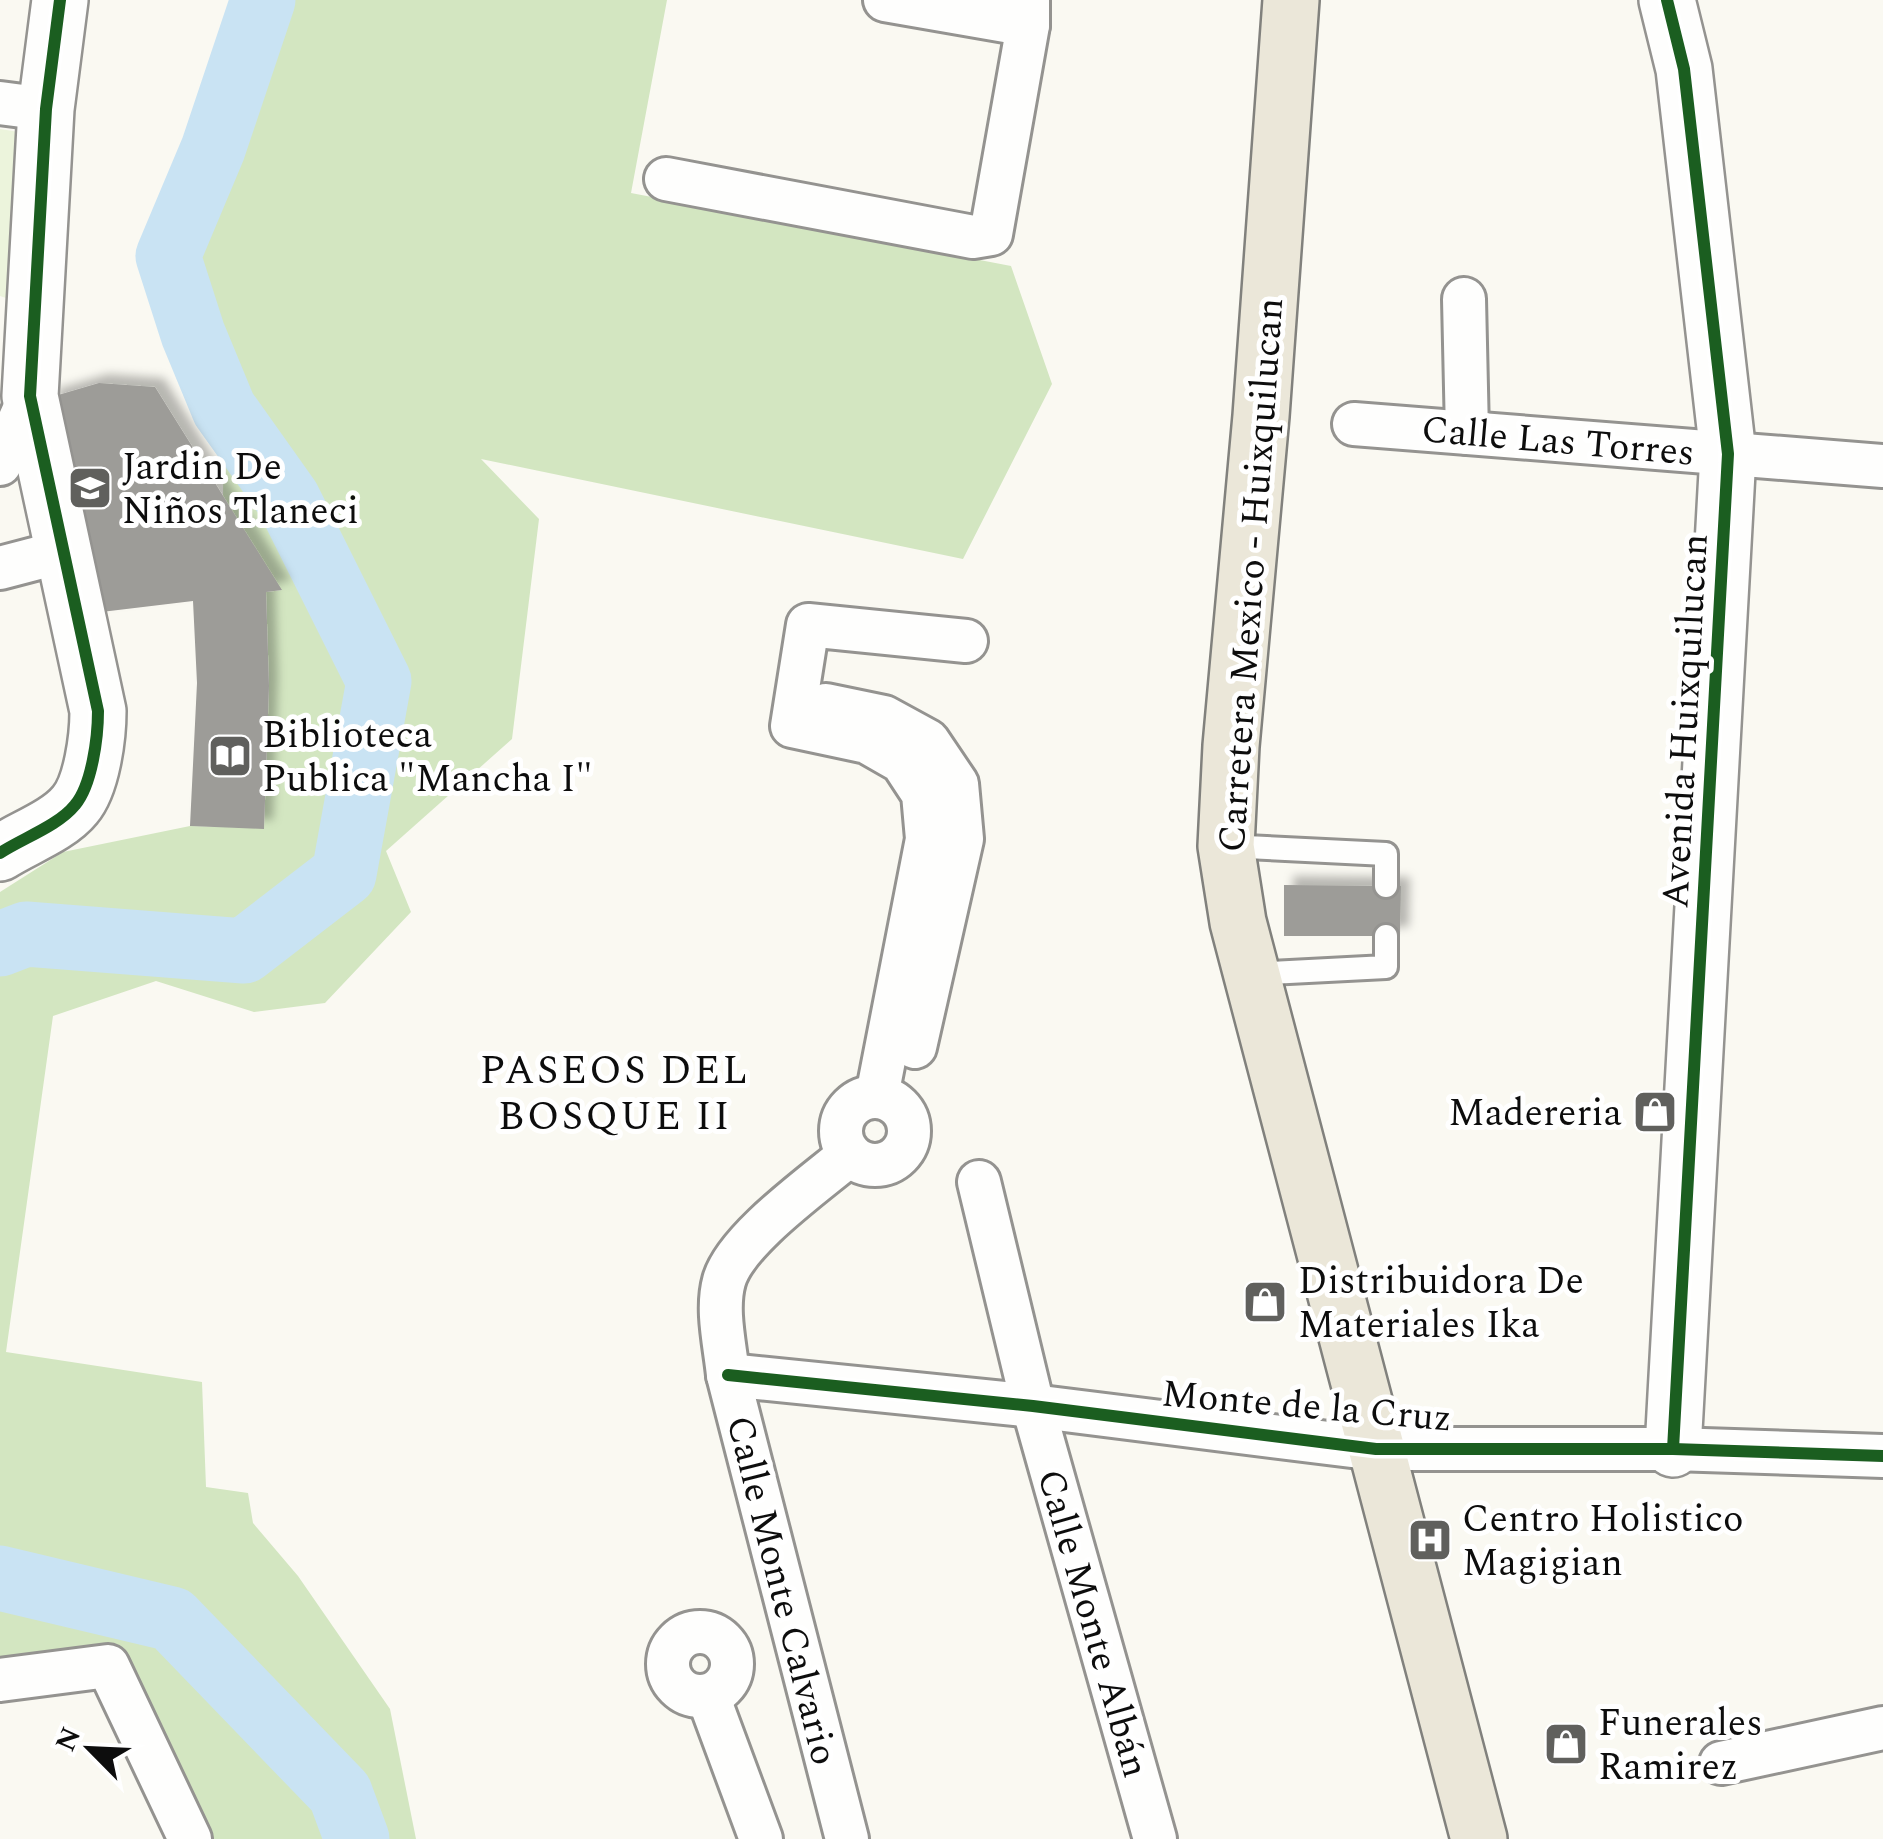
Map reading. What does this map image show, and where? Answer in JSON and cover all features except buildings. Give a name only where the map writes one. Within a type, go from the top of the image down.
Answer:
[{"type":"main road","name":"Carretera Mexico - Huixquilucan","points":[[1291,0],[1260,416],[1230,746],[1226,846],[1238,922],[1479,1839]]},
{"type":"street","points":[[0,853],[78,802],[97,739],[98,711],[30,396],[23,106],[60,0]]},
{"type":"street","points":[[666,179],[973,237],[991,234],[1028,13],[885,0]]},
{"type":"street","name":"Avenida Huixquilucan","points":[[1667,0],[1684,69],[1728,454],[1673,1449]]},
{"type":"street","points":[[1464,299],[1468,433]]},
{"type":"street","points":[[0,464],[30,396]]},
{"type":"street","name":"Calle Las Torres","points":[[1354,424],[1883,466]]},
{"type":"street","points":[[0,568],[62,552]]},
{"type":"street","points":[[889,1102],[962,839],[957,784],[928,741],[884,717],[796,698],[808,626],[966,641]]},
{"type":"street","points":[[864,1098],[889,1102],[910,1133],[907,1146],[898,1157],[873,1166],[849,1154],[840,1129],[852,1105],[864,1098]]},
{"type":"street","name":"Calle Monte Calvario","points":[[847,1839],[728,1374],[720,1301],[725,1277],[750,1240],[849,1154]]},
{"type":"street","name":"Calle Monte Albán","points":[[979,1182],[1034,1406],[1155,1839]]},
{"type":"street","name":"Monte de la Cruz","points":[[728,1374],[1034,1406],[1376,1449],[1673,1449],[1883,1456]]},
{"type":"street","points":[[0,1680],[108,1666],[190,1839]]},
{"type":"street","points":[[708,1696],[762,1839]]},
{"type":"street","points":[[1721,1763],[1883,1728]]},
{"type":"lane","points":[[1226,846],[1386,854],[1386,886]]},
{"type":"lane","points":[[1252,974],[1386,967],[1386,936]]},
{"type":"green space","points":[[263,0],[667,0],[631,193],[1011,266],[1052,384],[963,559],[481,459],[539,519],[512,739],[386,851],[411,912],[325,1003],[254,1012],[156,981],[53,1016],[6,1352],[202,1382],[206,1487],[248,1493],[253,1523],[298,1576],[390,1709],[416,1839],[213,1839],[108,1654],[0,1665],[0,892],[63,852],[190,826],[264,828],[269,686],[266,592],[281,590],[223,496],[224,409],[193,334],[168,256]]},
{"type":"green space","points":[[0,129],[19,132],[6,298],[0,296]]},
{"type":"waterway","points":[[0,944],[26,934],[244,951],[344,874],[379,681],[288,499],[224,409],[193,334],[168,256],[213,149],[263,0]]},
{"type":"waterway","points":[[0,1578],[172,1619],[340,1793],[357,1839]]},
{"type":"cycle path","points":[[0,853],[50,825],[75,805],[90,773],[98,722],[30,396],[46,109],[60,0]]},
{"type":"cycle path","points":[[1667,0],[1684,69],[1728,454],[1673,1449]]},
{"type":"cycle path","points":[[728,1375],[1033,1406],[1376,1449],[1673,1449],[1883,1456]]},
{"type":"place","name":"Jardin De Niños Tlaneci","points":[[90,488]]},
{"type":"place","name":"Biblioteca Publica \"Mancha I\"","points":[[230,756]]},
{"type":"place","name":"Madereria","points":[[1655,1112]]},
{"type":"place","name":"Distribuidora De Materiales Ika","points":[[1265,1302]]},
{"type":"place","name":"Centro Holistico Magigian","points":[[1430,1540]]},
{"type":"place","name":"Funerales Ramirez","points":[[1566,1744]]},
{"type":"district","name":"PASEOS DEL BOSQUE II","points":[[615,1092]]}]
